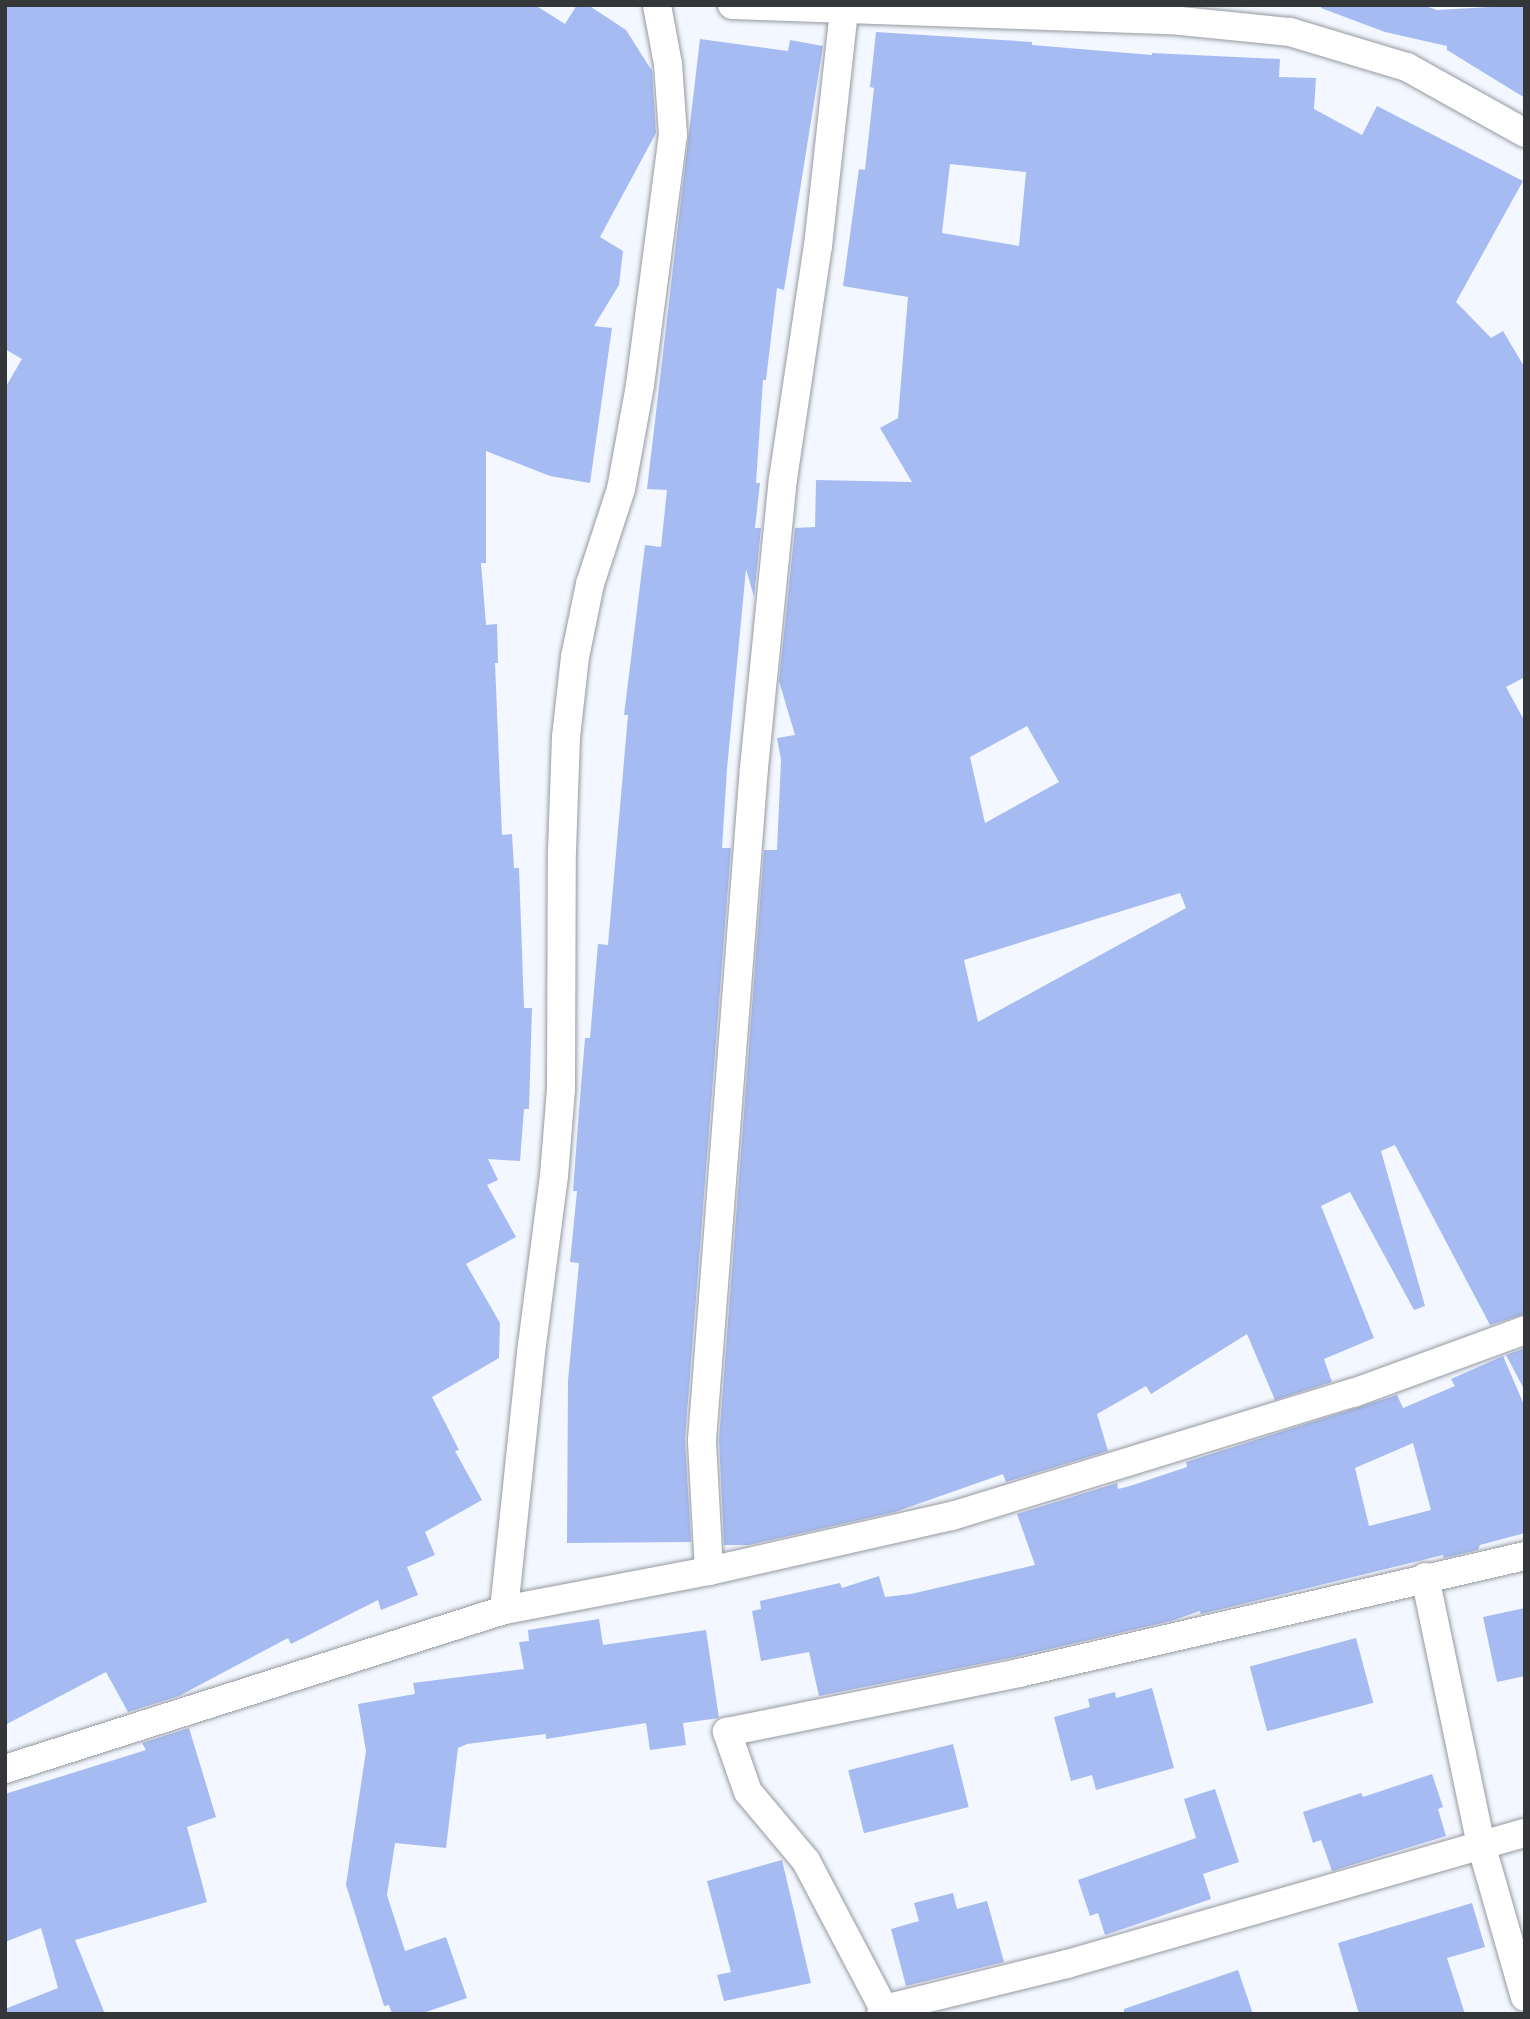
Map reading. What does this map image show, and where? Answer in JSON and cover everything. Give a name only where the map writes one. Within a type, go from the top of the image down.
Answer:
[{"type":"street","points":[[504,1610],[559,1114],[562,851],[566,737],[572,683],[590,584],[623,476],[640,385],[673,135],[668,64],[657,5]]},
{"type":"street","points":[[732,5],[1171,20],[1290,32],[1407,67],[1525,133]]},
{"type":"street","points":[[709,1571],[702,1440],[754,768],[783,479],[818,246],[844,9]]},
{"type":"street","points":[[5,1769],[504,1610],[709,1571],[952,1516],[1353,1393],[1525,1330]]},
{"type":"street","points":[[1525,1556],[1019,1673],[727,1732],[748,1791],[806,1861],[882,2011],[1067,1964],[1525,1833]]},
{"type":"street","points":[[1425,1577],[1481,1844],[1525,1997]]},
{"type":"building","points":[[5,5],[535,5],[565,24],[577,5],[588,5],[626,30],[652,71],[656,133],[600,237],[623,251],[619,285],[594,326],[612,328],[590,483],[550,476],[486,451],[486,563],[481,563],[486,625],[497,624],[498,663],[495,663],[502,835],[512,834],[514,868],[519,868],[524,1008],[532,1008],[529,1109],[524,1109],[520,1161],[488,1159],[498,1180],[487,1185],[516,1237],[466,1264],[500,1323],[499,1358],[432,1397],[459,1450],[455,1451],[482,1500],[425,1532],[435,1555],[407,1567],[418,1595],[381,1610],[378,1600],[291,1644],[288,1638],[179,1696],[128,1712],[106,1672],[5,1725],[5,388],[22,359],[5,349]]},
{"type":"building","points":[[1322,5],[1423,5],[1437,10],[1525,5],[1525,98],[1447,50],[1447,46],[1385,32],[1321,8]]},
{"type":"building","points":[[876,32],[1032,42],[1032,45],[1152,55],[1280,59],[1279,77],[1316,78],[1314,109],[1362,135],[1377,106],[1523,181],[1456,302],[1491,338],[1503,331],[1525,368],[1525,677],[1506,687],[1525,722],[1525,1314],[1490,1325],[1395,1145],[1381,1151],[1425,1306],[1414,1310],[1350,1192],[1321,1206],[1374,1338],[1324,1359],[1332,1382],[1275,1400],[1247,1334],[1151,1394],[1146,1386],[1097,1414],[1108,1451],[1006,1482],[1003,1474],[895,1512],[749,1545],[724,1545],[719,1440],[764,850],[777,850],[781,760],[777,738],[795,735],[779,681],[795,528],[815,527],[816,480],[912,482],[880,428],[898,418],[908,297],[843,286],[859,169],[865,170],[874,88],[870,87]],"holes":[[[950,164],[1026,172],[1019,246],[942,233]],[[1027,726],[1059,782],[985,823],[970,757]],[[1180,893],[1186,908],[978,1022],[964,960]]]},
{"type":"building","points":[[700,39],[788,51],[790,40],[823,46],[784,290],[777,288],[766,380],[763,380],[756,483],[760,483],[755,528],[761,528],[754,597],[746,569],[727,769],[722,848],[731,848],[685,1439],[691,1542],[567,1543],[568,1381],[579,1263],[570,1262],[577,1191],[573,1191],[585,1038],[590,1038],[598,944],[608,945],[628,715],[624,715],[645,545],[661,547],[667,490],[647,489]]},
{"type":"building","points":[[1525,1348],[1525,1391],[1506,1355]]},
{"type":"building","points":[[1503,1356],[1525,1407],[1525,1533],[1480,1545],[1478,1550],[1444,1558],[1443,1555],[1201,1614],[1200,1611],[1171,1621],[1015,1657],[819,1696],[809,1652],[761,1661],[752,1611],[761,1609],[760,1601],[840,1583],[842,1588],[879,1576],[885,1597],[911,1594],[1035,1565],[1017,1514],[1117,1483],[1118,1489],[1130,1486],[1187,1467],[1186,1462],[1397,1395],[1403,1408],[1455,1386],[1451,1379]],"holes":[[[1413,1443],[1431,1510],[1369,1526],[1355,1468]]]},
{"type":"building","points":[[1525,1608],[1525,1676],[1497,1682],[1483,1617]]},
{"type":"building","points":[[599,1619],[603,1645],[706,1630],[719,1718],[683,1723],[686,1745],[650,1750],[646,1723],[546,1739],[546,1734],[467,1744],[458,1748],[446,1848],[395,1843],[387,1895],[405,1951],[446,1937],[467,1998],[420,2014],[392,2014],[389,2005],[384,2006],[346,1885],[366,1751],[358,1704],[415,1694],[413,1683],[524,1669],[519,1642],[529,1641],[528,1630]]},
{"type":"building","points":[[1356,1638],[1373,1703],[1267,1731],[1250,1666]]},
{"type":"building","points":[[1152,1688],[1174,1768],[1096,1790],[1092,1775],[1071,1781],[1054,1717],[1090,1707],[1088,1699],[1115,1692],[1116,1698]]},
{"type":"building","points":[[189,1728],[216,1817],[187,1827],[207,1902],[75,1940],[105,2014],[5,2014],[5,2009],[58,1988],[41,1928],[5,1942],[5,1794],[146,1750],[142,1743]]},
{"type":"building","points":[[953,1744],[969,1807],[864,1833],[848,1770]]},
{"type":"building","points":[[1432,1774],[1443,1807],[1438,1809],[1446,1836],[1332,1871],[1321,1840],[1313,1843],[1303,1812],[1361,1793],[1363,1797]]},
{"type":"building","points":[[1215,1789],[1239,1862],[1203,1874],[1211,1899],[1105,1935],[1098,1913],[1090,1916],[1078,1880],[1196,1838],[1184,1799]]},
{"type":"building","points":[[782,1860],[811,1983],[724,2001],[717,1975],[731,1972],[707,1881]]},
{"type":"building","points":[[953,1893],[957,1909],[987,1901],[1004,1962],[906,1986],[891,1929],[919,1921],[914,1903]]},
{"type":"building","points":[[1472,1903],[1485,1947],[1447,1958],[1465,2014],[1359,2014],[1338,1943]]},
{"type":"building","points":[[1238,1970],[1253,2014],[1124,2014],[1124,2009]]}]
